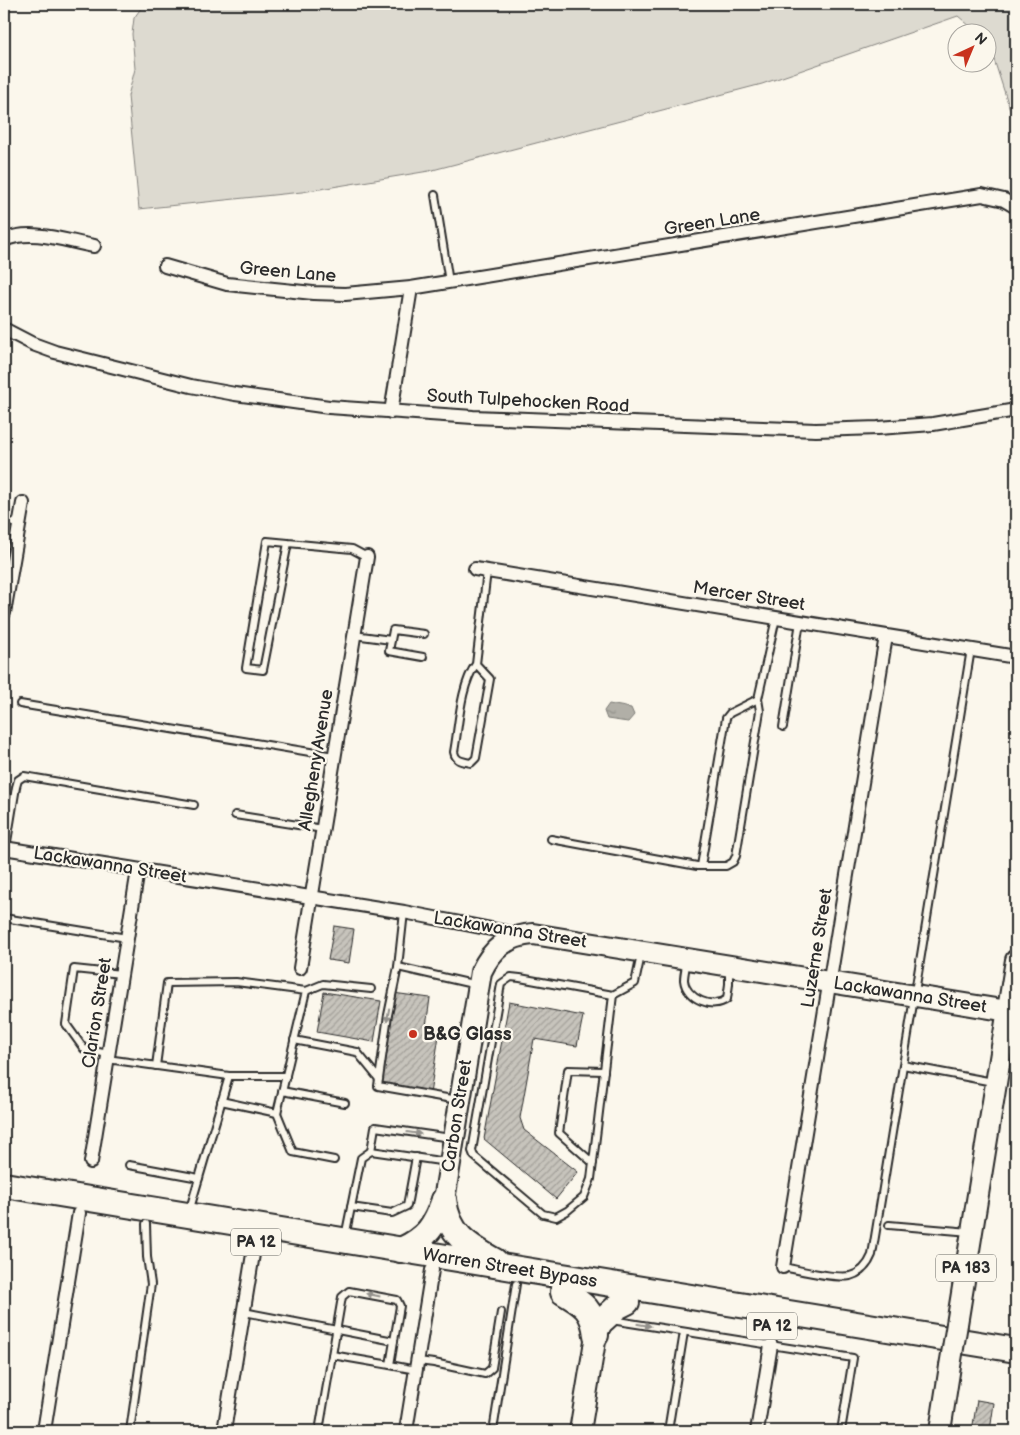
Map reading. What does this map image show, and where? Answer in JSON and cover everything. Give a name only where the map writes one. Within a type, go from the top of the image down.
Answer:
[{"type":"highway","name":"Warren Street Bypass","points":[[4,1185],[401,1250],[510,1276],[563,1292],[629,1295],[1016,1366]]},
{"type":"highway","name":"Warren Street Bypass","points":[[4,1200],[432,1270],[510,1276],[629,1295],[1016,1350]]},
{"type":"highway","points":[[401,1250],[415,1244],[429,1231],[439,1214],[444,1200]]},
{"type":"highway","points":[[444,1200],[447,1219],[457,1235],[510,1276]]},
{"type":"highway","points":[[563,1292],[576,1299],[588,1310],[594,1324],[600,1327],[629,1295]]},
{"type":"main road","name":"Lackawanna Street","points":[[522,935],[534,934],[1012,1011]]},
{"type":"main road","name":"Carbon Street","points":[[444,1200],[477,985],[483,966],[493,952],[510,939],[522,935]]},
{"type":"main road","name":"PA 183","points":[[940,1431],[996,1083],[1012,1011],[1016,960]]},
{"type":"main road","points":[[580,1431],[600,1327]]},
{"type":"street","name":"Green Lane","points":[[165,266],[227,284],[284,291],[345,294],[411,288],[982,195],[1004,200],[1016,207]]},
{"type":"street","points":[[4,240],[21,235],[38,235],[94,246]]},
{"type":"street","points":[[391,412],[411,288]]},
{"type":"street","name":"South Tulpehocken Road","points":[[4,329],[44,348],[160,379],[236,394],[320,406],[391,412],[816,430],[933,424],[1016,410]]},
{"type":"street","points":[[4,612],[6,584],[23,503]]},
{"type":"street","name":"Allegheny Avenue","points":[[300,968],[367,557]]},
{"type":"street","name":"Mercer Street","points":[[481,570],[1016,657]]},
{"type":"street","name":"Luzerne Street","points":[[783,1267],[886,636]]},
{"type":"street","name":"Lackawanna Street","points":[[5,848],[404,912],[522,935]]},
{"type":"street","name":"Clarion Street","points":[[91,1162],[138,870]]},
{"type":"street","points":[[44,1431],[79,1213]]},
{"type":"street","points":[[224,1431],[256,1242]]},
{"type":"street","points":[[406,1431],[432,1270]]},
{"type":"street","points":[[757,1431],[771,1346]]},
{"type":"lane","points":[[435,195],[449,282]]},
{"type":"lane","points":[[4,521],[19,524]]},
{"type":"lane","points":[[288,543],[263,670],[246,668],[267,541],[352,549],[367,557]]},
{"type":"lane","points":[[476,664],[490,679],[476,758],[471,763],[458,760],[454,752],[469,674],[476,664],[481,570]]},
{"type":"lane","points":[[551,839],[702,866],[726,866],[733,862],[736,856],[760,711],[758,699],[776,618]]},
{"type":"lane","points":[[783,727],[800,622]]},
{"type":"lane","points":[[423,656],[389,651],[392,630],[424,634]]},
{"type":"lane","points":[[354,635],[391,640]]},
{"type":"lane","points":[[783,1267],[850,1276],[868,1264],[872,1255],[971,649]]},
{"type":"lane","points":[[702,866],[726,718],[730,713],[758,699]]},
{"type":"lane","points":[[20,704],[334,756]]},
{"type":"lane","points":[[5,848],[16,787],[18,780],[24,776],[194,805]]},
{"type":"lane","points":[[235,815],[323,829]]},
{"type":"lane","points":[[378,1083],[388,1015],[398,967],[404,912]]},
{"type":"lane","points":[[4,918],[127,938]]},
{"type":"lane","points":[[613,995],[591,1179],[584,1197],[567,1211],[556,1217],[543,1214],[474,1156],[472,1151],[502,984],[511,977],[613,995],[635,983],[642,952]]},
{"type":"lane","points":[[687,959],[684,981],[688,991],[695,998],[711,1004],[721,1003],[726,999],[729,984],[729,966]]},
{"type":"lane","points":[[398,967],[477,985]]},
{"type":"lane","points":[[121,974],[74,969],[66,1024],[84,1049],[108,1057],[228,1076],[286,1076]]},
{"type":"lane","points":[[156,1066],[167,983],[236,982],[306,991],[323,984],[371,989]]},
{"type":"lane","points":[[306,991],[277,1113],[293,1152],[334,1160]]},
{"type":"lane","points":[[294,1040],[357,1052],[378,1083],[459,1100]]},
{"type":"lane","points":[[903,1065],[996,1083]]},
{"type":"lane","points":[[593,1163],[559,1133],[568,1070],[604,1071]]},
{"type":"lane","points":[[188,1215],[228,1076]]},
{"type":"lane","points":[[282,1091],[345,1103]]},
{"type":"lane","points":[[221,1101],[277,1113]]},
{"type":"lane","points":[[371,1151],[375,1127],[453,1139]]},
{"type":"lane","points":[[344,1240],[361,1158],[371,1151],[449,1162]]},
{"type":"lane","points":[[351,1207],[392,1213],[407,1206],[416,1157]]},
{"type":"lane","points":[[129,1165],[199,1178]]},
{"type":"lane","points":[[130,1431],[151,1284],[147,1257],[146,1224]]},
{"type":"lane","points":[[889,1225],[971,1232]]},
{"type":"lane","points":[[493,1431],[510,1276]]},
{"type":"lane","points":[[319,1431],[342,1297],[349,1291],[397,1300],[400,1306],[390,1365]]},
{"type":"lane","points":[[244,1312],[394,1341]]},
{"type":"lane","points":[[332,1355],[390,1365],[417,1366],[434,1363],[485,1374],[492,1368],[501,1312]]},
{"type":"lane","points":[[600,1327],[684,1332],[853,1358],[841,1431]]},
{"type":"lane","points":[[668,1431],[684,1332]]},
{"type":"shaded area","points":[[144,4],[1016,4],[1016,128],[998,72],[998,22],[965,22],[958,16],[762,84],[429,171],[302,192],[139,209],[128,96],[135,69],[132,34],[134,18]]},
{"type":"water","points":[[609,704],[631,708],[634,715],[628,722],[607,719],[604,711]]},
{"type":"building","points":[[334,926],[354,929],[349,963],[328,960]]},
{"type":"building","points":[[324,992],[381,1001],[374,1042],[317,1032]]},
{"type":"building","points":[[393,993],[430,998],[426,1027],[440,1029],[430,1094],[380,1085]]},
{"type":"building","points":[[509,1002],[583,1016],[577,1046],[534,1039],[520,1118],[524,1130],[578,1172],[556,1199],[484,1139]]},
{"type":"building","points":[[977,1400],[994,1403],[990,1431],[972,1431]]},
{"type":"place","name":"B&G Glass","points":[[413,1034]]}]
